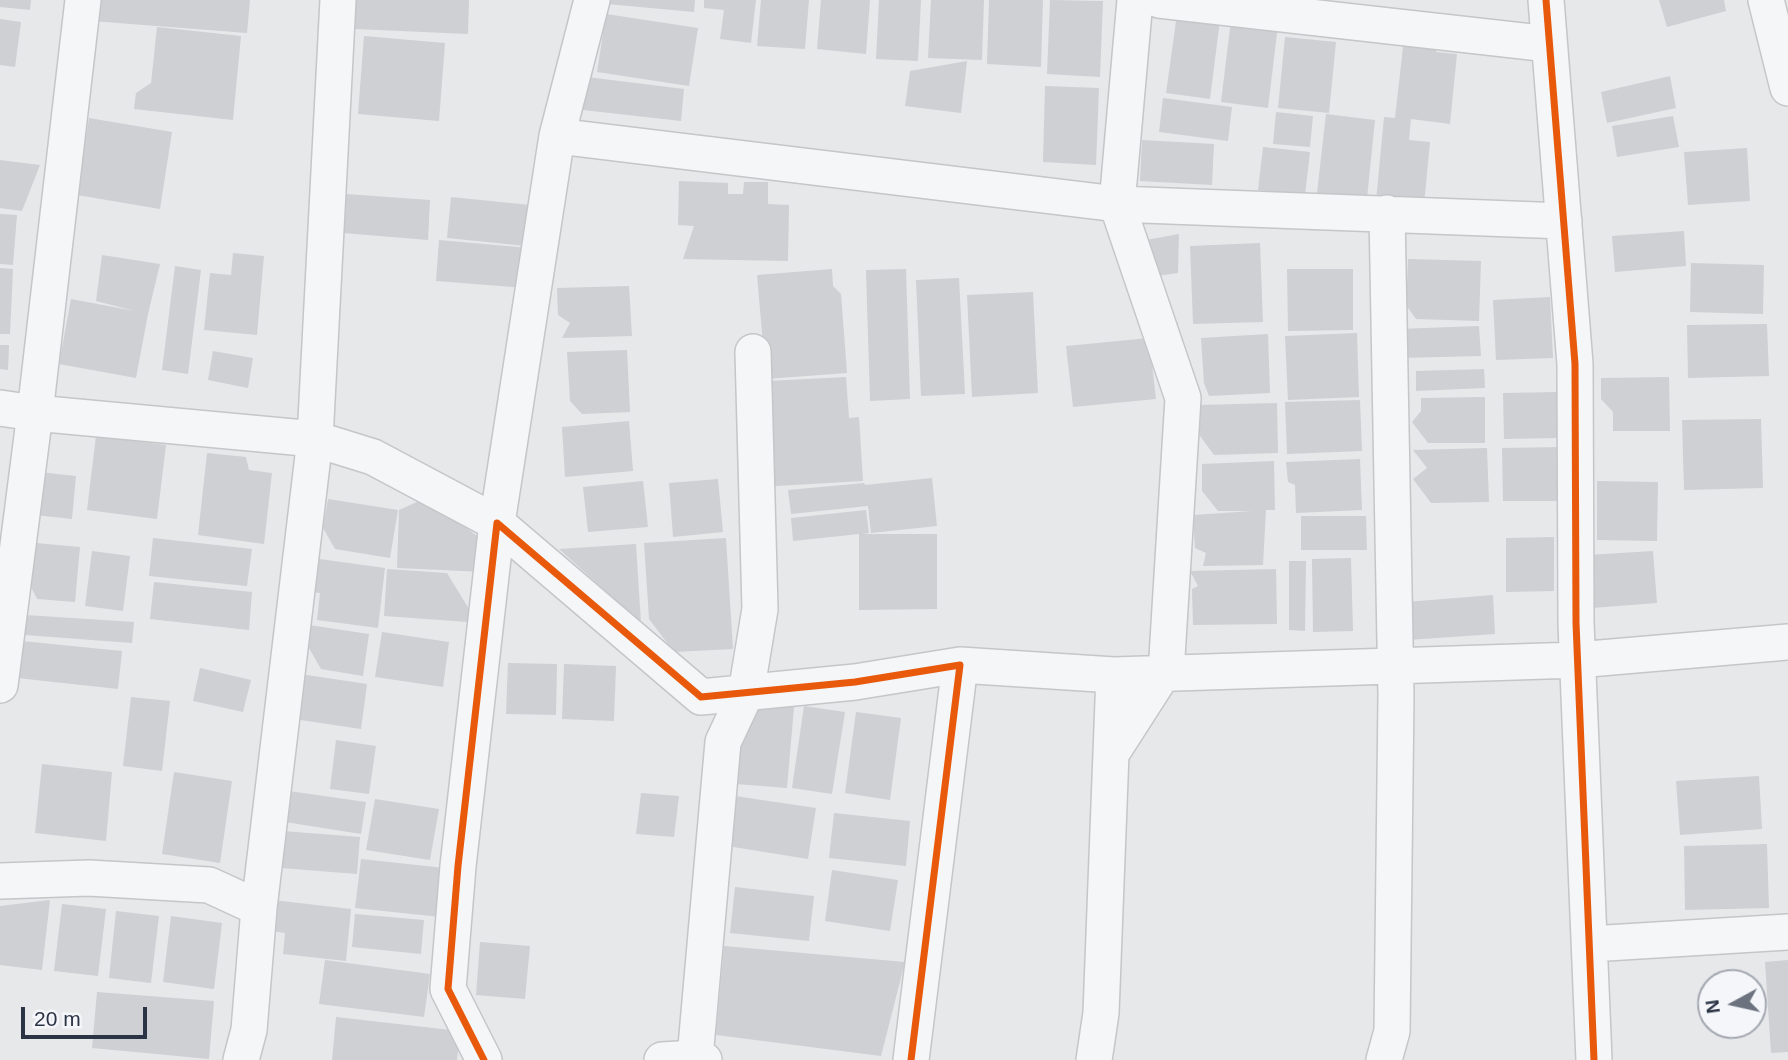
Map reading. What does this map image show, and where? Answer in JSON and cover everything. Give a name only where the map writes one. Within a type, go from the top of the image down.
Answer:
[{"type":"street","points":[[0,685],[83,0]]},
{"type":"street","points":[[241,1060],[249,1030],[259,908],[315,439],[338,0]]},
{"type":"street","points":[[484,1060],[448,989],[458,866],[497,523],[557,136],[592,0]]},
{"type":"street","points":[[1111,754],[1163,673],[1166,673],[1183,398],[1117,204],[1135,0]]},
{"type":"street","points":[[1158,0],[1549,44]]},
{"type":"street","points":[[1546,0],[1575,364],[1577,660],[1594,1060]]},
{"type":"street","points":[[1766,0],[1788,88]]},
{"type":"street","points":[[557,136],[1117,204],[1564,221]]},
{"type":"street","points":[[1384,1060],[1392,1031],[1395,666],[1387,213]]},
{"type":"street","points":[[687,1059],[723,742],[746,693],[760,609],[753,352]]},
{"type":"street","points":[[0,408],[315,439],[373,457],[497,523],[701,697],[855,682],[960,665],[1114,675],[1577,660],[1788,642]]},
{"type":"street","points":[[911,1060],[960,665]]},
{"type":"street","points":[[1094,1060],[1101,1013],[1114,675]]},
{"type":"street","points":[[0,881],[89,878],[209,885],[259,908]]},
{"type":"street","points":[[1590,944],[1788,932]]},
{"type":"building","points":[[0,0],[31,0],[30,10],[0,7]]},
{"type":"building","points":[[80,0],[250,0],[247,33],[79,20]]},
{"type":"building","points":[[356,0],[469,0],[468,34],[355,29]]},
{"type":"building","points":[[608,0],[695,0],[694,12],[607,4]]},
{"type":"building","points":[[704,0],[756,0],[751,43],[720,39],[724,10],[704,8]]},
{"type":"building","points":[[761,0],[809,0],[805,49],[757,46]]},
{"type":"building","points":[[821,0],[870,0],[866,54],[817,49]]},
{"type":"building","points":[[879,0],[921,0],[918,61],[876,59]]},
{"type":"building","points":[[931,0],[984,0],[982,60],[928,58]]},
{"type":"building","points":[[989,0],[1043,0],[1041,67],[987,64]]},
{"type":"building","points":[[1050,0],[1103,1],[1100,77],[1047,74]]},
{"type":"building","points":[[1659,0],[1724,0],[1726,11],[1667,27]]},
{"type":"building","points":[[606,14],[698,28],[689,86],[597,72]]},
{"type":"building","points":[[1177,14],[1220,20],[1210,99],[1166,93]]},
{"type":"building","points":[[0,19],[21,22],[15,67],[0,65]]},
{"type":"building","points":[[1231,20],[1278,25],[1268,108],[1221,102]]},
{"type":"building","points":[[157,27],[241,36],[233,120],[134,109],[136,93],[151,83]]},
{"type":"building","points":[[364,36],[445,43],[439,121],[358,114]]},
{"type":"building","points":[[1285,37],[1336,42],[1329,113],[1278,108]]},
{"type":"building","points":[[1404,38],[1437,42],[1436,52],[1457,54],[1450,124],[1411,119],[1409,140],[1430,142],[1424,205],[1376,201],[1384,117],[1395,118]]},
{"type":"building","points":[[967,61],[961,113],[905,106],[910,71]]},
{"type":"building","points":[[1670,76],[1676,108],[1607,123],[1601,92]]},
{"type":"building","points":[[587,77],[684,89],[681,121],[583,110]]},
{"type":"building","points":[[1045,86],[1099,88],[1096,165],[1043,162]]},
{"type":"building","points":[[1163,98],[1232,107],[1228,141],[1159,132]]},
{"type":"building","points":[[1276,112],[1313,116],[1310,147],[1273,144]]},
{"type":"building","points":[[1326,114],[1375,120],[1367,198],[1317,193]]},
{"type":"building","points":[[1673,116],[1679,147],[1617,157],[1612,126]]},
{"type":"building","points":[[89,118],[172,132],[160,209],[77,195]]},
{"type":"building","points":[[1142,140],[1214,144],[1212,185],[1140,181]]},
{"type":"building","points":[[1263,147],[1310,152],[1305,195],[1258,190]]},
{"type":"building","points":[[1747,148],[1750,201],[1688,205],[1684,152]]},
{"type":"building","points":[[0,160],[40,165],[22,211],[0,208]]},
{"type":"building","points":[[679,181],[728,183],[728,194],[743,194],[744,182],[768,182],[768,204],[789,205],[788,261],[683,259],[694,226],[678,225]]},
{"type":"building","points":[[346,194],[430,200],[428,240],[343,233]]},
{"type":"building","points":[[451,197],[530,205],[526,246],[447,238]]},
{"type":"building","points":[[0,214],[17,215],[13,265],[0,264]]},
{"type":"building","points":[[1684,231],[1686,266],[1615,272],[1612,236]]},
{"type":"building","points":[[1179,234],[1178,273],[1136,279],[1135,242]]},
{"type":"building","points":[[439,240],[529,248],[526,288],[436,281]]},
{"type":"building","points":[[1260,243],[1263,322],[1193,324],[1190,246]]},
{"type":"building","points":[[233,253],[264,256],[257,335],[204,330],[210,273],[231,275]]},
{"type":"building","points":[[102,255],[160,264],[136,378],[59,364],[71,299],[135,311],[96,301]]},
{"type":"building","points":[[1408,259],[1481,261],[1479,321],[1416,319],[1403,301],[1407,287]]},
{"type":"building","points":[[1691,263],[1764,265],[1763,314],[1690,312]]},
{"type":"building","points":[[175,266],[201,270],[188,374],[162,370]]},
{"type":"building","points":[[0,268],[13,269],[10,334],[0,334]]},
{"type":"building","points":[[832,269],[833,286],[841,294],[847,373],[766,379],[757,275]]},
{"type":"building","points":[[906,269],[910,399],[870,401],[866,270]]},
{"type":"building","points":[[1287,269],[1353,269],[1353,330],[1288,331]]},
{"type":"building","points":[[959,278],[965,394],[921,396],[916,280]]},
{"type":"building","points":[[629,286],[632,336],[562,338],[570,323],[558,315],[557,288]]},
{"type":"building","points":[[1033,292],[1038,393],[972,397],[967,295]]},
{"type":"building","points":[[1550,297],[1553,358],[1496,360],[1493,300]]},
{"type":"building","points":[[1767,324],[1769,376],[1688,378],[1687,325]]},
{"type":"building","points":[[1479,326],[1481,356],[1399,358],[1398,329]]},
{"type":"building","points":[[1357,333],[1359,397],[1288,400],[1285,336]]},
{"type":"building","points":[[1268,334],[1270,393],[1209,396],[1204,383],[1201,338]]},
{"type":"building","points":[[1149,338],[1156,399],[1073,407],[1066,346]]},
{"type":"building","points":[[0,345],[9,345],[8,370],[0,369]]},
{"type":"building","points":[[627,350],[630,412],[582,414],[570,401],[567,352]]},
{"type":"building","points":[[213,351],[253,358],[248,388],[208,380]]},
{"type":"building","points":[[1484,369],[1485,388],[1416,391],[1416,371]]},
{"type":"building","points":[[846,377],[849,418],[859,417],[863,481],[759,487],[748,382]]},
{"type":"building","points":[[1669,377],[1670,431],[1613,431],[1613,412],[1601,399],[1601,378]]},
{"type":"building","points":[[1557,392],[1557,438],[1504,439],[1503,393]]},
{"type":"building","points":[[1485,397],[1485,443],[1428,443],[1412,422],[1421,411],[1421,398]]},
{"type":"building","points":[[1360,400],[1362,451],[1287,454],[1285,402]]},
{"type":"building","points":[[1277,403],[1278,453],[1214,455],[1200,436],[1199,405]]},
{"type":"building","points":[[1761,419],[1763,488],[1684,490],[1682,420]]},
{"type":"building","points":[[629,421],[633,471],[565,477],[562,427]]},
{"type":"building","points":[[96,436],[166,445],[157,519],[87,510]]},
{"type":"building","points":[[1563,447],[1563,501],[1503,501],[1502,448]]},
{"type":"building","points":[[1487,448],[1489,502],[1431,503],[1413,479],[1427,468],[1413,450]]},
{"type":"building","points":[[207,453],[246,457],[249,470],[272,473],[264,544],[198,535]]},
{"type":"building","points":[[1360,459],[1362,510],[1296,513],[1295,485],[1288,482],[1286,462]]},
{"type":"building","points":[[1274,461],[1275,510],[1266,510],[1263,565],[1203,566],[1206,553],[1195,548],[1193,515],[1252,511],[1218,511],[1202,491],[1202,464]]},
{"type":"building","points":[[20,470],[76,476],[72,519],[16,513]]},
{"type":"building","points":[[932,478],[937,526],[871,533],[868,506],[791,514],[788,490]]},
{"type":"building","points":[[718,479],[723,532],[673,537],[669,483]]},
{"type":"building","points":[[643,481],[648,527],[588,532],[583,487]]},
{"type":"building","points":[[1597,481],[1658,482],[1657,541],[1597,540]]},
{"type":"building","points":[[418,491],[485,542],[484,572],[397,568],[399,510],[419,501]]},
{"type":"building","points":[[328,499],[398,510],[390,558],[335,549],[323,528]]},
{"type":"building","points":[[866,510],[869,533],[864,534],[937,534],[937,609],[859,610],[859,534],[793,541],[791,518]]},
{"type":"building","points":[[1301,516],[1366,516],[1367,550],[1301,550]]},
{"type":"building","points":[[1554,537],[1554,591],[1506,592],[1506,538]]},
{"type":"building","points":[[153,538],[252,549],[247,586],[149,576]]},
{"type":"building","points":[[726,538],[733,649],[674,652],[649,619],[644,543]]},
{"type":"building","points":[[25,542],[80,547],[75,602],[37,599],[23,571]]},
{"type":"building","points":[[636,544],[641,623],[559,549]]},
{"type":"building","points":[[92,551],[130,556],[123,611],[85,606]]},
{"type":"building","points":[[1653,551],[1657,603],[1592,608],[1588,555]]},
{"type":"building","points":[[305,557],[385,568],[378,628],[317,620],[320,593],[300,591]]},
{"type":"building","points":[[1351,558],[1353,631],[1313,632],[1312,559]]},
{"type":"building","points":[[1289,561],[1306,561],[1305,631],[1289,630]]},
{"type":"building","points":[[387,569],[447,573],[469,609],[468,622],[384,616]]},
{"type":"building","points":[[1276,569],[1277,624],[1193,625],[1192,589],[1198,586],[1190,571]]},
{"type":"building","points":[[154,582],[252,592],[249,630],[150,619]]},
{"type":"building","points":[[1493,595],[1495,634],[1408,640],[1406,602]]},
{"type":"building","points":[[26,615],[134,622],[132,643],[25,635]]},
{"type":"building","points":[[309,625],[369,634],[363,676],[321,669],[306,643]]},
{"type":"building","points":[[382,632],[449,642],[443,687],[375,677]]},
{"type":"building","points":[[12,640],[122,651],[118,689],[8,677]]},
{"type":"building","points":[[508,663],[557,664],[556,715],[506,714]]},
{"type":"building","points":[[564,664],[616,666],[614,721],[562,719]]},
{"type":"building","points":[[200,668],[251,680],[243,712],[193,701]]},
{"type":"building","points":[[300,674],[367,684],[361,729],[294,719]]},
{"type":"building","points":[[131,697],[170,701],[162,771],[123,766]]},
{"type":"building","points":[[742,702],[794,707],[787,788],[736,784]]},
{"type":"building","points":[[804,706],[845,712],[832,794],[792,788]]},
{"type":"building","points":[[856,712],[901,718],[890,800],[845,793]]},
{"type":"building","points":[[336,740],[376,746],[369,794],[330,789]]},
{"type":"building","points":[[42,764],[112,772],[106,841],[35,833]]},
{"type":"building","points":[[174,772],[232,781],[220,863],[162,854]]},
{"type":"building","points":[[1759,776],[1762,829],[1680,835],[1676,781]]},
{"type":"building","points":[[289,791],[366,802],[361,834],[285,822]]},
{"type":"building","points":[[641,793],[679,796],[674,837],[636,834]]},
{"type":"building","points":[[735,796],[816,808],[808,859],[727,846]]},
{"type":"building","points":[[375,799],[439,809],[430,860],[366,850]]},
{"type":"building","points":[[834,813],[910,821],[906,866],[829,858]]},
{"type":"building","points":[[283,831],[360,837],[357,874],[281,868]]},
{"type":"building","points":[[1767,844],[1769,908],[1685,910],[1684,846]]},
{"type":"building","points":[[361,859],[445,868],[440,917],[355,908]]},
{"type":"building","points":[[832,870],[898,880],[890,931],[825,921]]},
{"type":"building","points":[[735,887],[814,896],[809,941],[730,933]]},
{"type":"building","points":[[50,900],[42,970],[0,965],[0,906]]},
{"type":"building","points":[[273,900],[351,909],[346,961],[283,954],[285,933],[270,931]]},
{"type":"building","points":[[62,904],[106,909],[98,976],[54,971]]},
{"type":"building","points":[[116,911],[159,916],[151,983],[109,978]]},
{"type":"building","points":[[355,914],[424,920],[421,954],[352,947]]},
{"type":"building","points":[[171,916],[222,923],[214,989],[163,982]]},
{"type":"building","points":[[480,942],[530,946],[525,999],[476,995]]},
{"type":"building","points":[[724,946],[905,962],[881,1056],[716,1035]]},
{"type":"building","points":[[325,960],[430,974],[424,1017],[319,1004]]},
{"type":"building","points":[[1788,960],[1788,1052],[1771,1053],[1765,962]]},
{"type":"building","points":[[97,992],[214,1001],[209,1059],[92,1048]]},
{"type":"building","points":[[336,1017],[460,1031],[457,1060],[332,1060]]},
{"type":"cycle path","points":[[1546,0],[1575,364],[1576,623],[1594,1060]]},
{"type":"cycle path","points":[[484,1060],[448,989],[458,866],[497,523],[701,697],[855,682],[960,665],[911,1060]]}]
